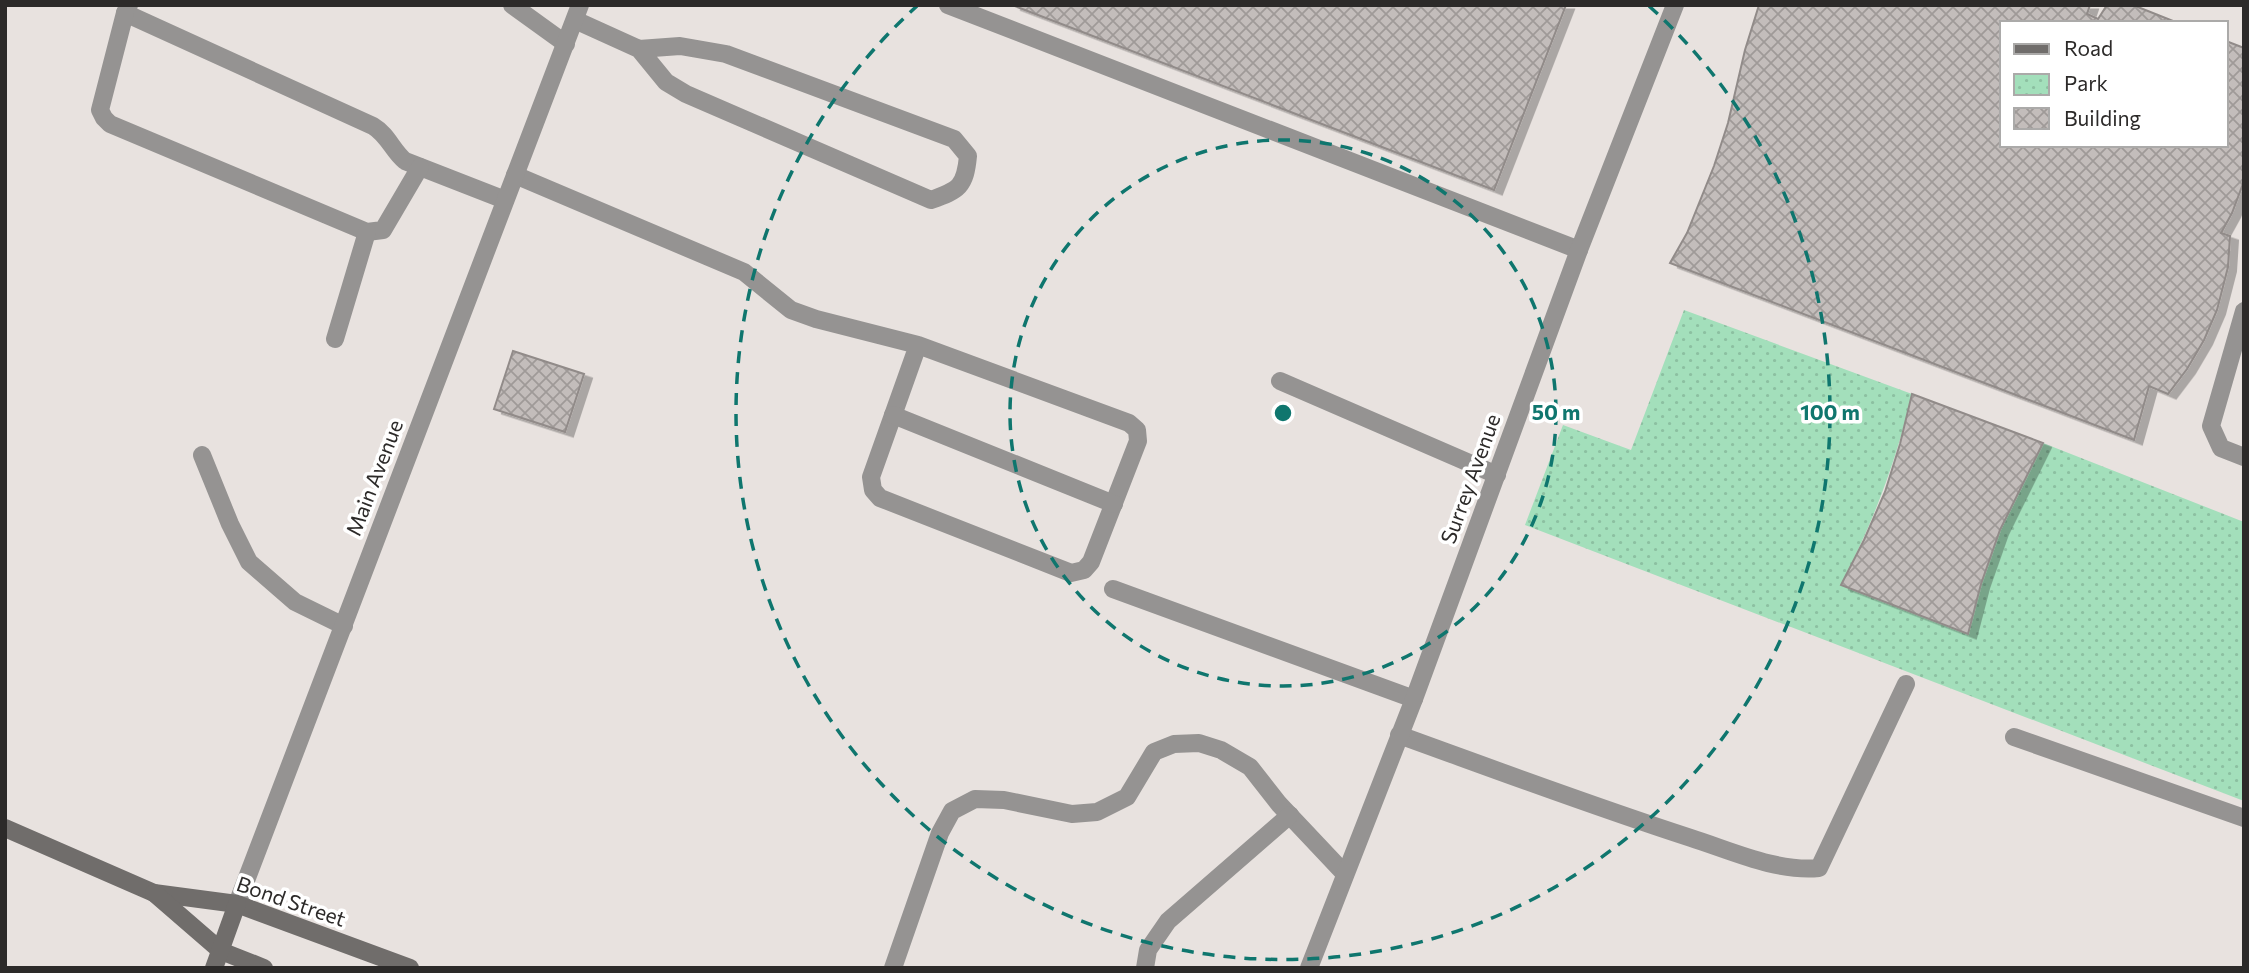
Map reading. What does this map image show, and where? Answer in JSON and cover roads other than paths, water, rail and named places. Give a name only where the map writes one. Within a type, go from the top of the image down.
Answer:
[{"type":"street","points":[[512,5],[566,44]]},
{"type":"street","points":[[948,5],[1579,250]]},
{"type":"street","name":"Surrey Avenue","points":[[1309,968],[1415,699],[1579,250],[1675,5]]},
{"type":"street","points":[[420,167],[383,230],[366,232],[110,124],[100,110],[127,9],[383,131],[396,153],[405,161],[505,200]]},
{"type":"street","points":[[578,13],[639,49],[666,82],[686,94],[931,200],[953,192],[966,176],[968,156],[954,139],[726,54],[680,46],[639,49]]},
{"type":"street","name":"Main Avenue","points":[[214,968],[578,13]]},
{"type":"street","points":[[515,175],[744,272],[791,310],[918,345],[1129,423],[1137,430],[1138,440],[1091,562],[1084,570],[1071,573],[880,498],[873,490],[871,477],[918,345]]},
{"type":"street","points":[[335,339],[366,232]]},
{"type":"street","points":[[2244,311],[2237,363],[2211,426],[2221,448],[2244,457]]},
{"type":"street","points":[[1280,381],[1497,475]]},
{"type":"street","points":[[893,415],[1114,504]]},
{"type":"street","points":[[202,455],[230,524],[249,562],[295,602],[344,626]]},
{"type":"street","points":[[1113,589],[1415,699]]},
{"type":"street","points":[[1399,735],[1651,825],[1753,858],[1800,869],[1819,867],[1906,684]]},
{"type":"street","points":[[2014,737],[2244,818]]},
{"type":"street","points":[[893,968],[940,833],[953,811],[975,799],[1004,800],[1072,814],[1097,812],[1127,797],[1154,752],[1174,744],[1199,743],[1221,750],[1250,767],[1345,874]]},
{"type":"street","points":[[1144,968],[1148,950],[1168,920],[1290,815]]},
{"type":"street","name":"Bond Street","points":[[5,828],[154,893],[237,904],[410,968]]},
{"type":"street","name":"Bond Street","points":[[154,893],[221,951],[264,968]]}]
